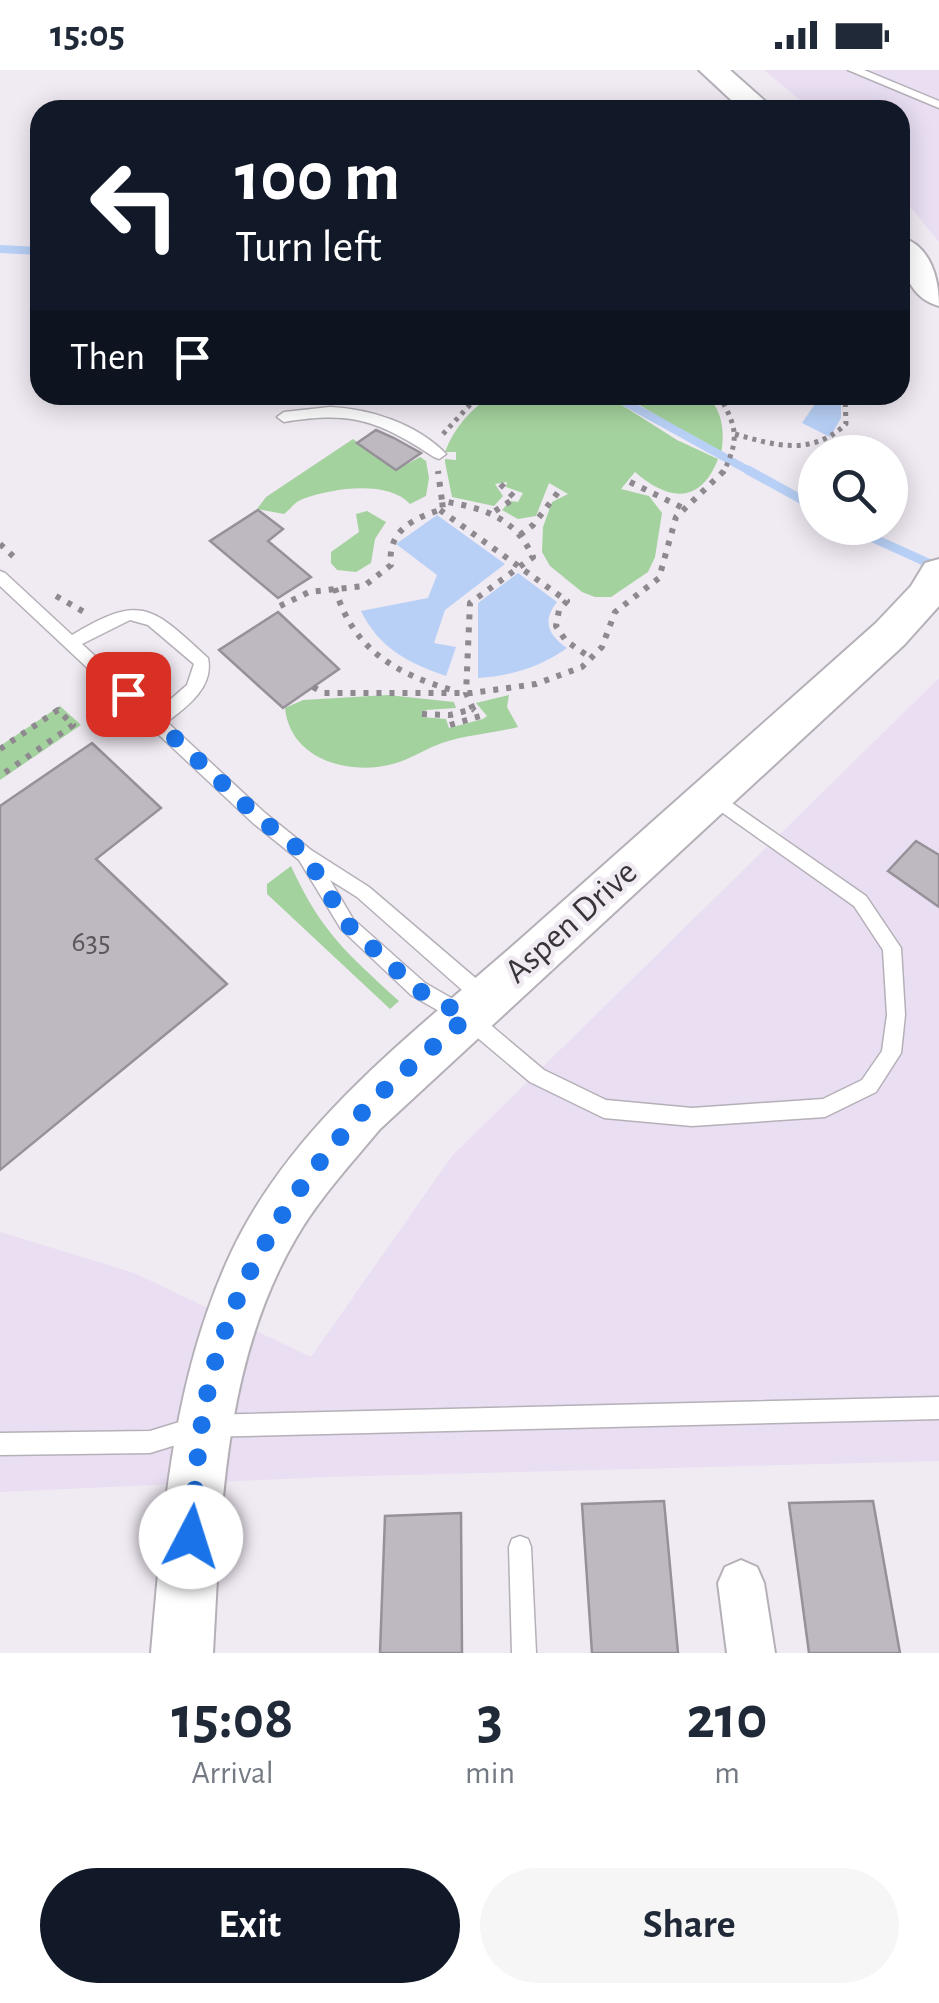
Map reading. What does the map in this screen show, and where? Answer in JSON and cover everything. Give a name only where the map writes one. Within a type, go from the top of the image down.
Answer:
[{"type":"street","points":[[713,70],[748,100]]},
{"type":"street","points":[[910,260],[939,296]]},
{"type":"street","name":"Aspen Drive","points":[[182,1653],[202,1426],[217,1355],[242,1288],[278,1220],[362,1112],[890,634],[935,580]]},
{"type":"street","points":[[741,1583],[750,1653]]},
{"type":"lane","points":[[854,70],[939,106]]},
{"type":"lane","points":[[284,418],[315,412],[377,416],[439,454]]},
{"type":"lane","points":[[0,577],[259,818],[363,892],[477,1008],[537,1076],[604,1109],[692,1116],[825,1108],[869,1086],[892,1054],[896,1016],[892,948],[860,901],[712,795]]},
{"type":"lane","points":[[73,642],[117,614],[134,611],[151,617],[202,662],[202,679],[191,696],[156,721]]},
{"type":"lane","points":[[305,854],[347,924],[418,990],[477,1008]]},
{"type":"lane","points":[[0,1444],[150,1442],[202,1426],[939,1408]]},
{"type":"lane","points":[[520,1547],[524,1653]]},
{"type":"path","points":[[440,510],[439,454],[444,428],[468,405]]},
{"type":"path","points":[[313,687],[335,694],[375,690],[466,693],[536,684],[582,667],[602,648],[615,612],[658,578],[676,516],[724,472],[736,444],[735,425],[724,405]]},
{"type":"path","points":[[735,434],[780,448],[817,446],[833,440],[846,424],[845,405]]},
{"type":"path","points":[[495,511],[507,496],[498,482]]},
{"type":"path","points":[[630,482],[684,508]]},
{"type":"path","points":[[520,535],[537,524],[559,490]]},
{"type":"path","points":[[442,501],[495,511],[520,535],[532,557],[470,603],[466,693],[480,716],[450,724]]},
{"type":"path","points":[[440,510],[567,601],[556,617],[556,632],[563,642],[591,658]]},
{"type":"path","points":[[280,606],[309,592],[364,586],[391,566],[388,555],[395,534],[416,516],[440,510]]},
{"type":"path","points":[[335,588],[354,636],[373,656],[394,671],[466,693]]},
{"type":"path","points":[[422,714],[450,715],[474,709]]},
{"type":"path","points":[[0,748],[58,710],[73,726],[0,776]]},
{"type":"shaded area","points":[[764,70],[939,70],[939,242],[910,206],[910,100],[800,100]]},
{"type":"shaded area","points":[[939,678],[939,1461],[325,1477],[0,1492],[0,1232],[134,1273],[311,1357],[452,1156]]},
{"type":"green space","points":[[622,405],[677,440],[718,459],[702,485],[682,494],[659,488],[635,472],[621,489],[649,496],[662,513],[655,557],[648,572],[611,597],[595,597],[582,592],[550,566],[542,552],[543,527],[552,502],[568,494],[549,483],[536,516],[518,519],[502,510],[510,501],[518,502],[523,493],[506,487],[507,482],[495,484],[503,496],[494,506],[452,497],[445,459],[456,460],[456,452],[445,452],[453,435],[477,407]]},
{"type":"green space","points":[[640,405],[714,405],[721,422],[721,454]]},
{"type":"green space","points":[[353,439],[396,470],[420,457],[426,461],[426,496],[410,504],[388,492],[344,489],[303,499],[284,514],[257,509],[266,497]]},
{"type":"green space","points":[[367,511],[386,522],[375,539],[371,563],[356,572],[337,570],[331,563],[331,552],[359,532],[356,514]]},
{"type":"green space","points":[[388,695],[454,702],[456,708],[426,710],[422,717],[446,719],[449,728],[487,716],[476,703],[509,695],[507,707],[518,727],[451,740],[393,764],[358,767],[324,760],[310,751],[289,726],[285,708],[303,700]]},
{"type":"green space","points":[[60,706],[81,725],[0,780],[0,746]]},
{"type":"green space","points":[[291,866],[337,940],[399,1001],[390,1009],[267,894],[267,884]]},
{"type":"water","points":[[814,405],[841,405],[841,418],[831,435],[802,423]]},
{"type":"water","points":[[437,515],[505,564],[445,610],[434,643],[456,647],[446,676],[396,652],[377,635],[361,611],[428,598],[437,575],[396,544]]},
{"type":"water","points":[[518,573],[557,602],[549,627],[567,648],[525,669],[478,678],[478,603]]},
{"type":"building","points":[[376,430],[421,453],[396,470],[357,443]]},
{"type":"building","points":[[258,510],[283,529],[268,541],[311,577],[278,598],[210,541]]},
{"type":"building","points":[[278,612],[339,669],[283,708],[219,650]]},
{"type":"building","points":[[92,743],[161,808],[96,859],[227,984],[0,1170],[0,806]]},
{"type":"building","points":[[916,841],[939,855],[939,907],[888,871]]},
{"type":"building","points":[[664,1501],[678,1653],[592,1653],[582,1504]]},
{"type":"building","points":[[873,1501],[900,1653],[809,1653],[789,1503]]},
{"type":"building","points":[[461,1513],[462,1653],[380,1653],[385,1516]]},
{"type":"waterway","points":[[0,249],[30,250]]},
{"type":"waterway","points":[[630,405],[753,473]]},
{"type":"waterway","points":[[748,470],[798,498]]},
{"type":"waterway","points":[[888,545],[939,568]]},
{"type":"route","points":[[128,694],[259,818],[305,854],[347,924],[418,990],[467,1017],[362,1112],[306,1179],[278,1220],[242,1288],[217,1355],[205,1402],[191,1537]]}]
